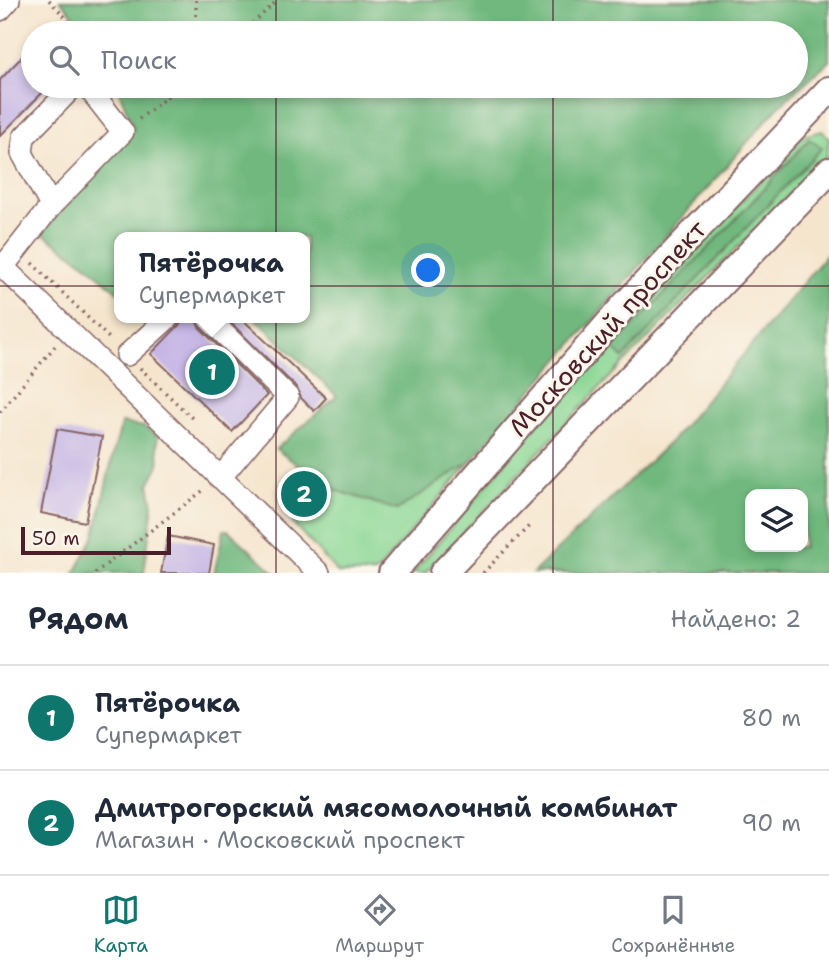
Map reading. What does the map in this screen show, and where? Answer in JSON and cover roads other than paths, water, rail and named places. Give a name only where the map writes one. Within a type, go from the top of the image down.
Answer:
[{"type":"main road","name":"Московский проспект","points":[[392,573],[623,307],[818,113],[829,90]]},
{"type":"main road","name":"Московский проспект","points":[[443,573],[829,171]]},
{"type":"lane","points":[[0,10],[9,0]]},
{"type":"lane","points":[[51,206],[22,153],[24,137],[62,98]]},
{"type":"lane","points":[[96,98],[123,132],[51,206],[2,266],[319,573]]},
{"type":"lane","points":[[128,355],[163,323]]},
{"type":"lane","points":[[213,323],[288,397],[220,478]]},
{"type":"place","name":"Пятёрочка","points":[[212,372]]},
{"type":"place","name":"Дмитрогорский мясомолочный комбинат","points":[[304,494]]}]
